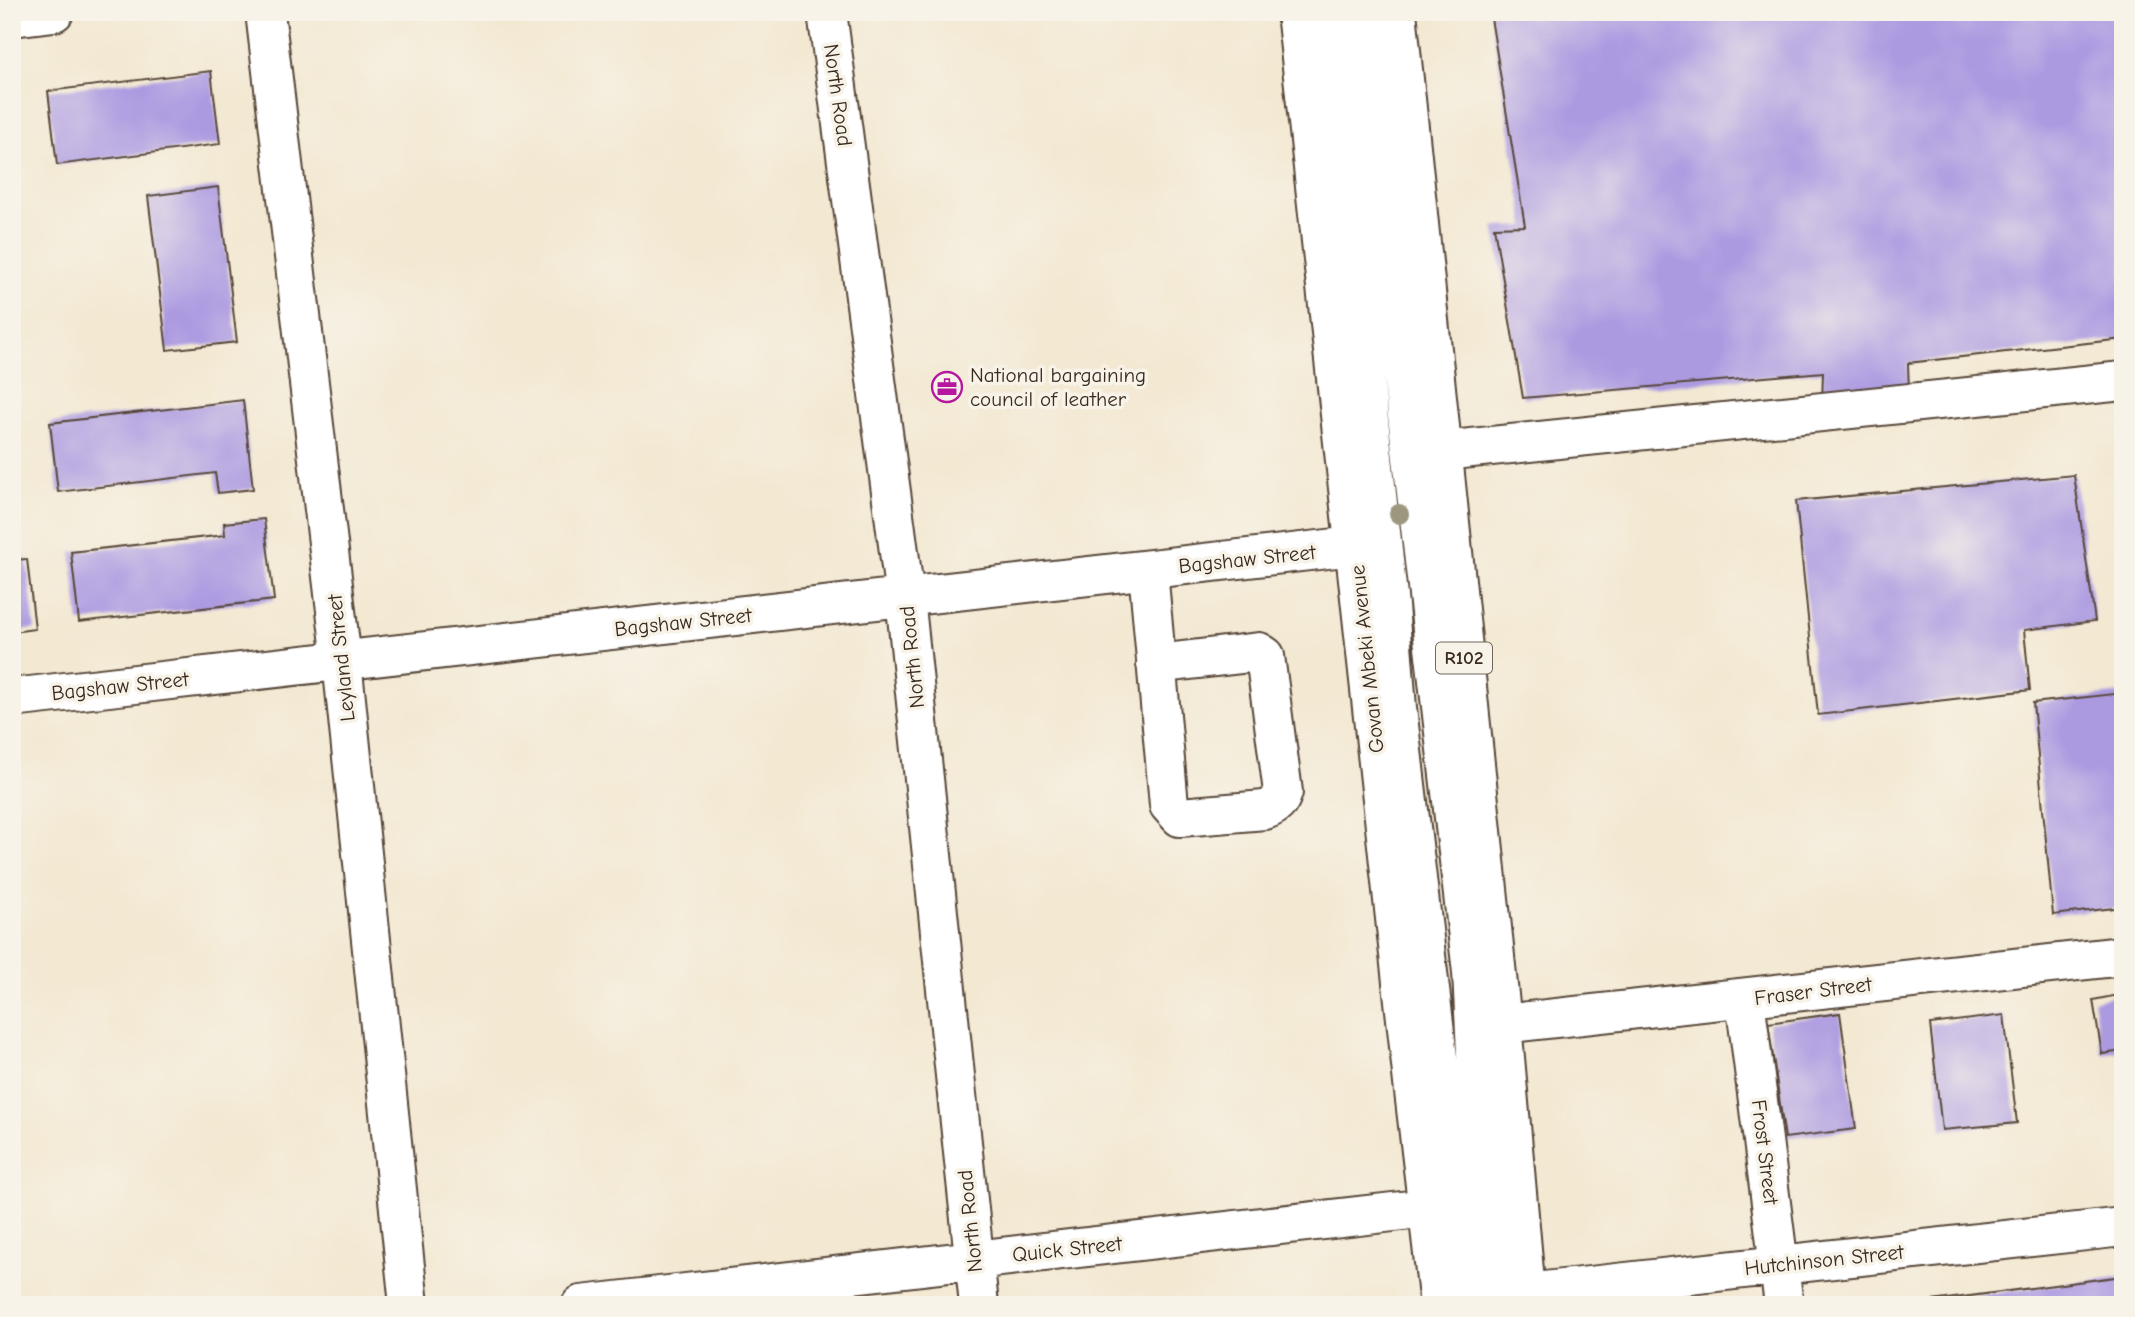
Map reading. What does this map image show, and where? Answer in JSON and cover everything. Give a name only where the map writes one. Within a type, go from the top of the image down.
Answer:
[{"type":"street","points":[[12,17],[54,12]]},
{"type":"street","name":"Leyland Street","points":[[265,12],[342,661],[409,1305]]},
{"type":"street","name":"North Road","points":[[827,12],[905,597],[979,1305]]},
{"type":"street","name":"Govan Mbeki Avenue","points":[[1296,12],[1439,1305]]},
{"type":"street","points":[[1325,12],[1388,592],[1397,708],[1467,1305]]},
{"type":"street","points":[[1360,12],[1472,972],[1483,1193],[1516,1301]]},
{"type":"street","name":"R102","points":[[1397,12],[1502,1024],[1516,1301]]},
{"type":"street","points":[[1442,451],[2123,381]]},
{"type":"street","name":"Bagshaw Street","points":[[12,698],[1354,546]]},
{"type":"street","points":[[1148,570],[1156,664],[1169,805],[1180,817],[1275,807],[1283,792],[1265,656],[1259,652],[1156,664]]},
{"type":"street","name":"Fraser Street","points":[[1502,1024],[2123,956]]},
{"type":"street","name":"Frost Street","points":[[1745,999],[1784,1305]]},
{"type":"street","name":"Quick Street","points":[[581,1305],[634,1302],[974,1259],[1428,1208]]},
{"type":"street","name":"Hutchinson Street","points":[[1516,1301],[1780,1265],[2123,1227]]},
{"type":"building","points":[[1490,12],[2123,12],[2123,339],[1908,363],[1909,395],[1822,405],[1823,372],[1523,398],[1494,227],[1525,226]]},
{"type":"building","points":[[211,71],[220,144],[57,165],[48,91]]},
{"type":"building","points":[[218,187],[237,342],[167,350],[148,196]]},
{"type":"building","points":[[243,400],[253,489],[218,493],[215,473],[58,492],[50,423]]},
{"type":"building","points":[[2074,475],[2095,621],[2024,630],[2030,690],[1818,715],[1796,501]]},
{"type":"building","points":[[264,519],[274,600],[79,622],[71,552],[225,535],[224,523]]},
{"type":"building","points":[[27,559],[35,629],[12,632],[12,560]]},
{"type":"building","points":[[2123,693],[2123,907],[2053,915],[2033,703]]},
{"type":"building","points":[[2123,994],[2123,1051],[2102,1054],[2093,1000]]},
{"type":"building","points":[[1840,1013],[1856,1129],[1785,1138],[1768,1023]]},
{"type":"building","points":[[2004,1015],[2017,1123],[1942,1130],[1930,1024]]},
{"type":"building","points":[[2123,1276],[2123,1305],[1917,1305],[1917,1303]]},
{"type":"place","name":"National bargaining council of leather","points":[[947,387]]}]
